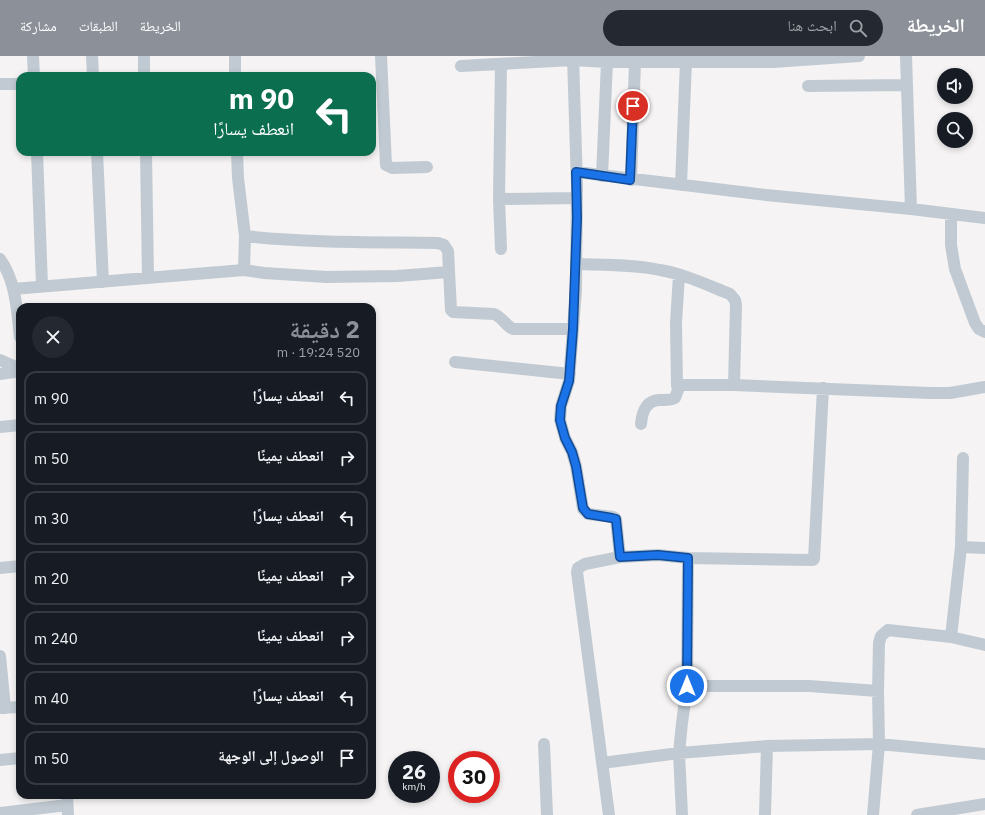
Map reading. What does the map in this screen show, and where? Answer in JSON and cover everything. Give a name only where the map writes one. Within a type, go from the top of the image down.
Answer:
[{"type":"street","points":[[34,72],[33,56],[38,56]]},
{"type":"street","points":[[92,56],[93,72]]},
{"type":"street","points":[[144,56],[144,72]]},
{"type":"street","points":[[235,56],[236,72]]},
{"type":"street","points":[[380,56],[377,115],[386,165],[392,168],[427,167]]},
{"type":"street","points":[[461,66],[505,61],[573,58],[607,62],[634,62],[859,56]]},
{"type":"street","points":[[906,56],[911,209]]},
{"type":"street","points":[[573,58],[577,198],[576,264],[570,374],[561,406],[560,420],[576,466],[583,508],[588,514],[616,519],[620,557]]},
{"type":"street","points":[[501,249],[499,199],[505,61]]},
{"type":"street","points":[[681,185],[686,61]]},
{"type":"street","points":[[602,176],[607,62]]},
{"type":"street","points":[[630,180],[634,62]]},
{"type":"street","points":[[0,84],[16,84]]},
{"type":"street","points":[[808,86],[907,85]]},
{"type":"street","points":[[37,156],[42,286]]},
{"type":"street","points":[[96,156],[103,282]]},
{"type":"street","points":[[146,156],[148,278]]},
{"type":"street","points":[[237,156],[238,178],[245,236],[244,270]]},
{"type":"street","points":[[576,172],[630,180],[985,218]]},
{"type":"street","points":[[499,199],[577,198]]},
{"type":"street","points":[[951,214],[951,245],[955,269],[975,323],[982,332],[985,332]]},
{"type":"street","points":[[245,236],[288,240],[341,242],[438,243],[444,245],[448,251],[451,310],[454,313],[494,314],[513,329],[573,329]]},
{"type":"street","points":[[0,259],[7,270],[14,289],[16,305]]},
{"type":"street","points":[[576,264],[644,267],[679,275],[730,294],[735,300],[736,305],[734,384]]},
{"type":"street","points":[[14,289],[244,270],[327,278],[397,276],[449,272]]},
{"type":"street","points":[[641,424],[642,412],[647,406],[655,401],[670,400],[675,398],[677,394],[676,323],[679,275]]},
{"type":"street","points":[[0,360],[16,368]]},
{"type":"street","points":[[455,362],[570,374]]},
{"type":"street","points":[[0,374],[16,371]]},
{"type":"street","points":[[677,385],[734,384],[937,393],[950,393],[985,387]]},
{"type":"street","points":[[609,815],[577,572],[578,568],[585,564],[620,557],[658,555],[688,558],[742,558],[811,561],[814,559],[823,388]]},
{"type":"street","points":[[0,426],[16,424]]},
{"type":"street","points":[[951,637],[961,547],[963,458]]},
{"type":"street","points":[[961,547],[985,548]]},
{"type":"street","points":[[682,815],[679,753],[687,686],[688,558]]},
{"type":"street","points":[[0,568],[16,566]]},
{"type":"street","points":[[873,815],[879,744],[878,691],[879,643],[881,636],[888,630],[951,637],[985,645]]},
{"type":"street","points":[[0,656],[3,708],[16,707]]},
{"type":"street","points":[[687,686],[809,686],[878,691]]},
{"type":"street","points":[[544,744],[547,815]]},
{"type":"street","points":[[602,763],[679,753],[767,746],[879,744],[985,754]]},
{"type":"street","points":[[764,815],[767,746]]},
{"type":"street","points":[[0,760],[16,758]]},
{"type":"street","points":[[918,815],[985,804]]},
{"type":"street","points":[[0,813],[17,813],[67,805]]},
{"type":"route","points":[[633,106],[630,180],[576,172],[576,290],[572,352],[569,381],[561,406],[560,420],[576,466],[583,508],[588,514],[616,519],[620,557],[658,555],[688,558],[687,686]]}]
